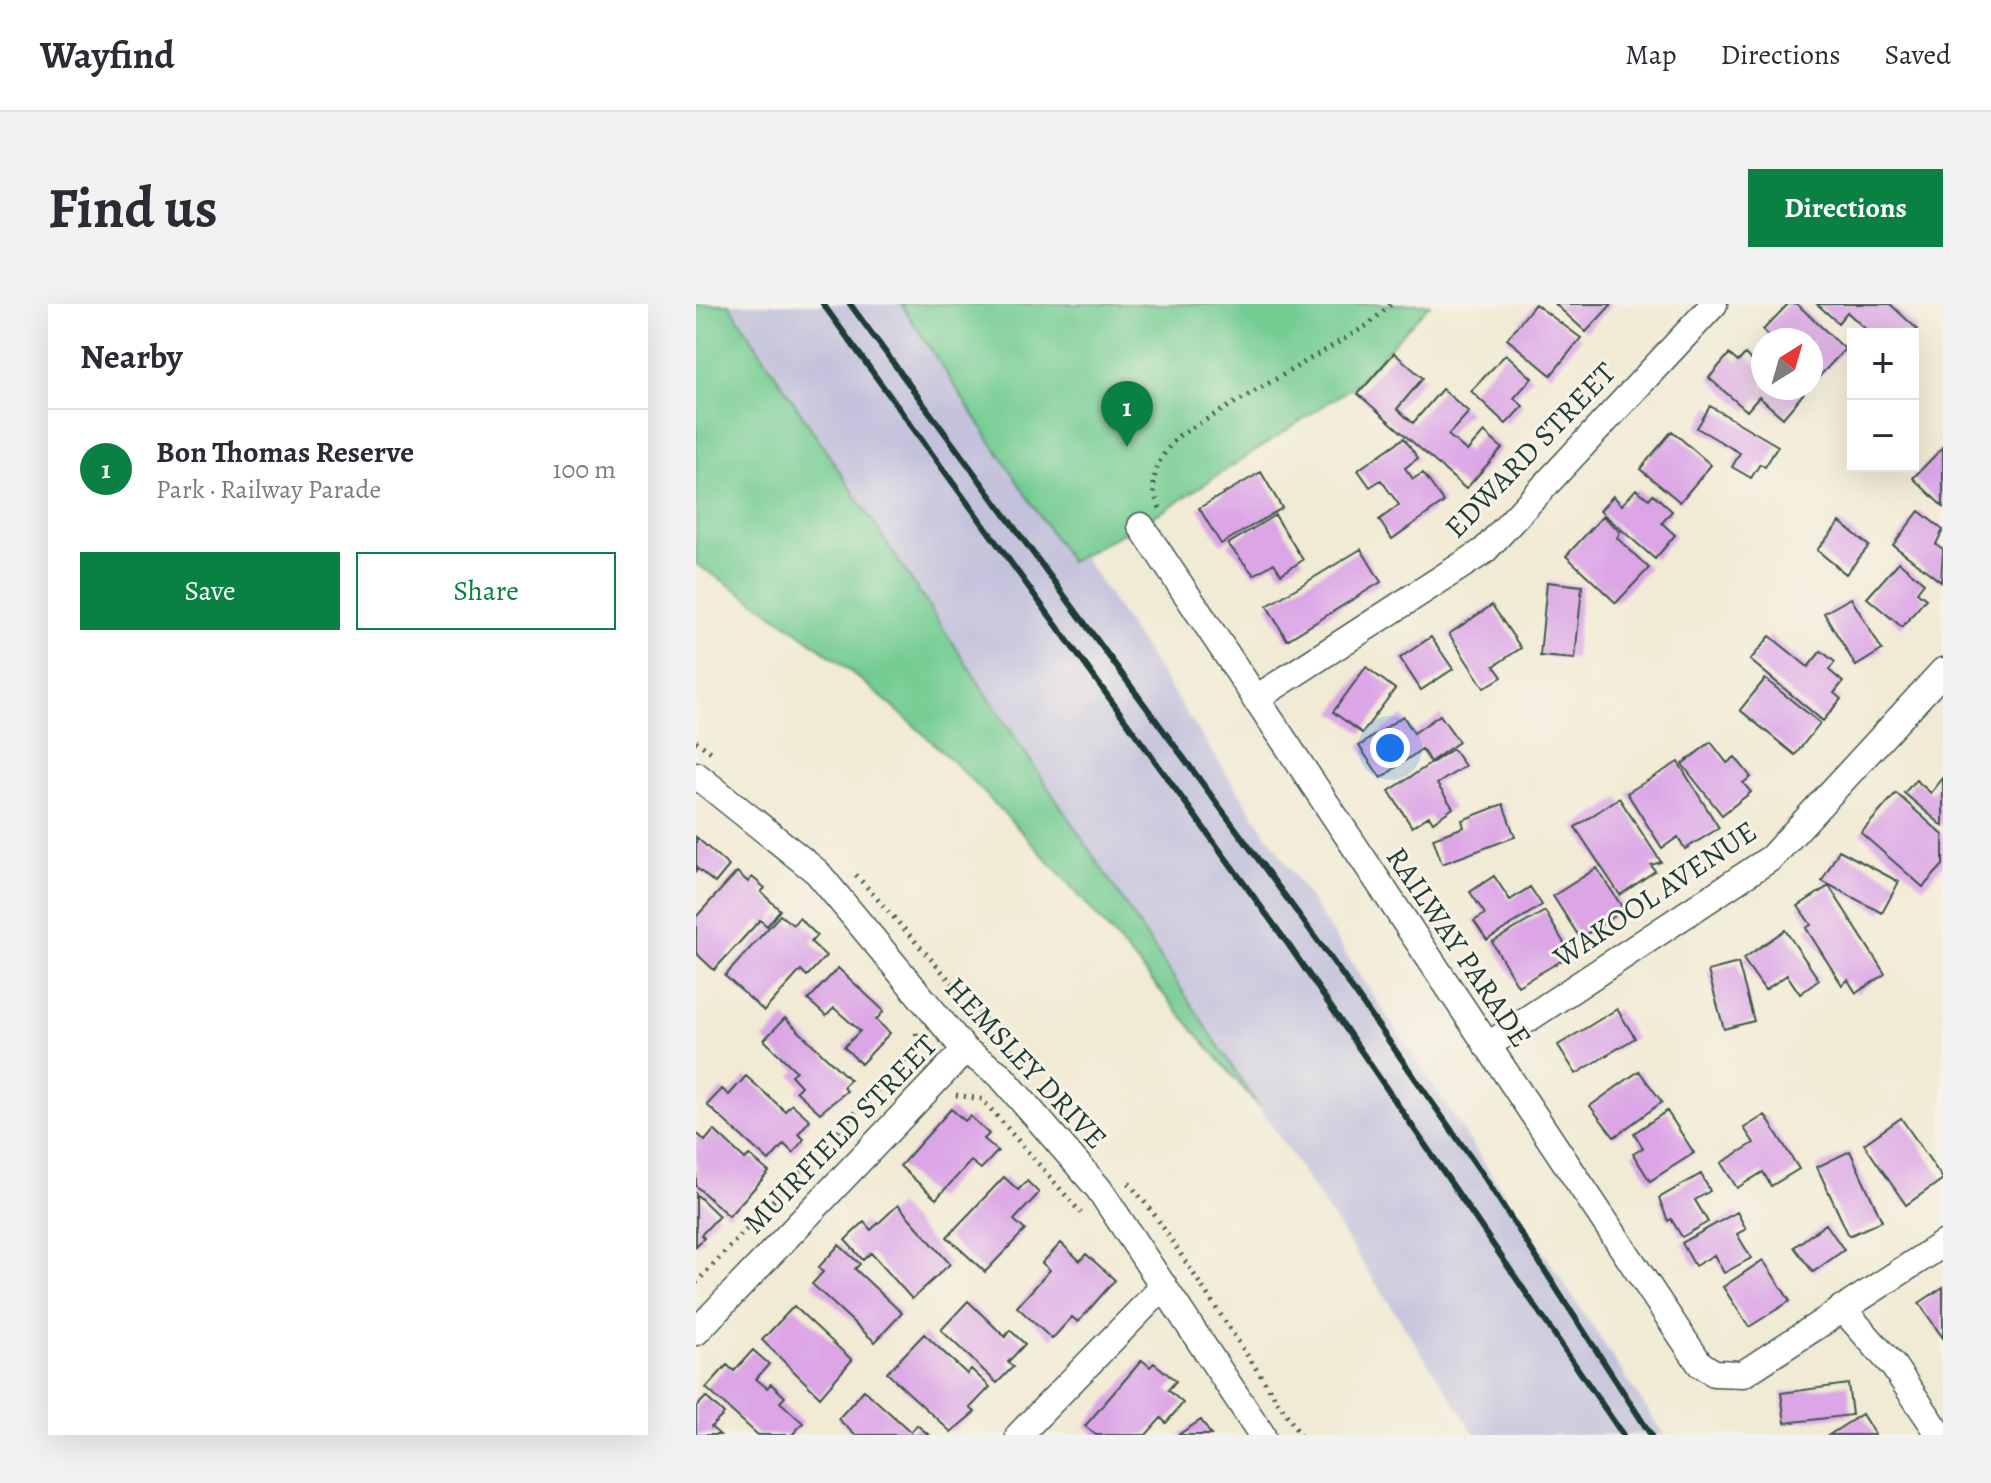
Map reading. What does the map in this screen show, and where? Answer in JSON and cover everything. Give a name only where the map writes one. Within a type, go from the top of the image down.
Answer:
[{"type":"street","name":"EDWARD STREET","points":[[1255,699],[1484,551],[1714,304]]},
{"type":"street","name":"RAILWAY PARADE","points":[[1152,519],[1255,699],[1687,1350],[1714,1373],[1743,1374],[1852,1302]]},
{"type":"street","name":"WAKOOL AVENUE","points":[[1487,1046],[1771,858],[1943,671]]},
{"type":"street","name":"HEMSLEY DRIVE","points":[[696,775],[817,872],[965,1050],[999,1074],[1099,1189],[1262,1435]]},
{"type":"street","name":"MUIRFIELD STREET","points":[[696,1332],[965,1050]]},
{"type":"street","points":[[1940,1435],[1852,1302],[1943,1244]]},
{"type":"street","points":[[1019,1435],[1164,1286]]},
{"type":"path","points":[[1152,519],[1156,471],[1161,456],[1180,435],[1368,325],[1391,304]]},
{"type":"path","points":[[696,1283],[918,1046],[915,1022]]},
{"type":"path","points":[[914,1049],[943,1073],[957,1096],[982,1099],[1086,1219]]},
{"type":"shaded area","points":[[729,304],[901,304],[1070,562],[1082,555],[1664,1435],[1476,1435]]},
{"type":"green space","points":[[696,304],[729,304],[1259,1107],[1060,874],[932,742],[877,693],[818,647],[696,564]]},
{"type":"green space","points":[[901,304],[1430,304],[1355,385],[1165,510],[1070,562]]},
{"type":"building","points":[[1535,304],[1581,338],[1551,375],[1507,339]]},
{"type":"building","points":[[1555,304],[1612,304],[1586,332]]},
{"type":"building","points":[[1788,304],[1797,304],[1823,328],[1765,328]]},
{"type":"building","points":[[1817,304],[1890,304],[1916,328],[1864,328],[1847,312],[1838,323]]},
{"type":"building","points":[[1823,328],[1845,349],[1823,373]]},
{"type":"building","points":[[1394,353],[1423,378],[1397,409],[1413,423],[1442,389],[1469,412],[1448,435],[1467,451],[1484,432],[1502,448],[1466,489],[1358,394]]},
{"type":"building","points":[[1506,354],[1532,378],[1514,398],[1523,406],[1506,424],[1471,391]]},
{"type":"building","points":[[1729,354],[1738,362],[1745,354],[1751,360],[1751,400],[1756,400],[1747,411],[1709,378]]},
{"type":"building","points":[[1762,400],[1798,400],[1783,418]]},
{"type":"building","points":[[1710,406],[1778,446],[1765,467],[1760,464],[1751,478],[1732,467],[1740,453],[1697,428]]},
{"type":"building","points":[[1672,431],[1711,465],[1680,502],[1640,469]]},
{"type":"building","points":[[1404,438],[1418,458],[1405,468],[1413,479],[1423,473],[1444,502],[1392,539],[1379,520],[1399,505],[1381,480],[1370,487],[1358,470]]},
{"type":"building","points":[[1943,447],[1943,507],[1913,478]]},
{"type":"building","points":[[1261,472],[1282,508],[1221,544],[1199,508]]},
{"type":"building","points":[[1636,489],[1649,499],[1653,494],[1672,511],[1662,523],[1675,535],[1655,559],[1600,511],[1613,496],[1622,505]]},
{"type":"building","points":[[1919,511],[1943,530],[1936,544],[1943,549],[1941,582],[1893,545]]},
{"type":"building","points":[[1275,515],[1303,560],[1281,574],[1274,563],[1254,575],[1228,544]]},
{"type":"building","points":[[1603,516],[1620,532],[1617,538],[1649,568],[1616,603],[1566,556]]},
{"type":"building","points":[[1840,522],[1869,546],[1846,574],[1817,550]]},
{"type":"building","points":[[1361,549],[1381,582],[1287,640],[1267,606]]},
{"type":"building","points":[[1899,562],[1924,583],[1917,592],[1926,599],[1902,627],[1867,598]]},
{"type":"building","points":[[1547,582],[1582,586],[1575,659],[1540,656]]},
{"type":"building","points":[[1851,598],[1882,650],[1856,666],[1824,613]]},
{"type":"building","points":[[1492,605],[1521,648],[1494,666],[1502,677],[1484,688],[1449,634]]},
{"type":"building","points":[[1770,636],[1808,667],[1821,651],[1835,662],[1829,670],[1843,682],[1834,693],[1841,699],[1823,721],[1750,660]]},
{"type":"building","points":[[1431,637],[1453,669],[1421,690],[1400,658]]},
{"type":"building","points":[[1366,667],[1395,689],[1362,733],[1333,712]]},
{"type":"building","points":[[1765,679],[1820,723],[1795,755],[1740,710]]},
{"type":"building","points":[[1440,715],[1459,742],[1430,762],[1422,749],[1381,778],[1359,746],[1403,716],[1414,733]]},
{"type":"building","points":[[1711,742],[1727,763],[1735,757],[1751,777],[1743,783],[1751,792],[1722,815],[1682,764]]},
{"type":"building","points":[[1453,749],[1465,766],[1437,784],[1453,808],[1433,822],[1429,816],[1412,827],[1389,791]]},
{"type":"building","points":[[1678,762],[1719,828],[1685,849],[1678,837],[1662,848],[1627,793]]},
{"type":"building","points":[[1943,778],[1943,826],[1904,793],[1916,780],[1931,793]]},
{"type":"building","points":[[1896,793],[1943,835],[1943,865],[1923,887],[1861,833]]},
{"type":"building","points":[[1619,798],[1661,862],[1651,865],[1655,871],[1620,895],[1575,827]]},
{"type":"building","points":[[1503,804],[1515,837],[1442,864],[1433,838],[1464,827],[1462,820]]},
{"type":"building","points":[[696,837],[729,866],[715,883],[698,869],[696,871]]},
{"type":"building","points":[[1839,850],[1899,882],[1882,913],[1822,881]]},
{"type":"building","points":[[1597,868],[1624,910],[1580,938],[1553,896]]},
{"type":"building","points":[[737,872],[748,882],[752,877],[765,888],[761,892],[780,910],[767,926],[760,920],[714,970],[696,953],[696,917]]},
{"type":"building","points":[[1494,876],[1510,900],[1530,887],[1542,905],[1487,940],[1474,921],[1485,914],[1470,892]]},
{"type":"building","points":[[1829,886],[1885,974],[1856,993],[1848,980],[1842,985],[1806,928],[1811,925],[1798,906]]},
{"type":"building","points":[[1545,911],[1571,955],[1518,986],[1492,942]]},
{"type":"building","points":[[780,915],[793,925],[799,918],[817,935],[811,942],[826,956],[807,976],[801,970],[764,1011],[725,976]]},
{"type":"building","points":[[1785,930],[1819,980],[1800,994],[1787,975],[1765,990],[1743,959]]},
{"type":"building","points":[[1738,963],[1754,1021],[1724,1029],[1708,971]]},
{"type":"building","points":[[838,968],[884,1011],[876,1020],[890,1033],[861,1064],[844,1047],[860,1031],[834,1008],[826,1016],[808,1000]]},
{"type":"building","points":[[1617,1009],[1635,1038],[1576,1074],[1558,1045]]},
{"type":"building","points":[[785,1018],[850,1080],[843,1087],[847,1091],[820,1113],[796,1091],[801,1086],[791,1075],[796,1071],[764,1040]]},
{"type":"building","points":[[1639,1071],[1662,1102],[1614,1137],[1590,1106]]},
{"type":"building","points":[[746,1076],[785,1111],[792,1104],[810,1120],[798,1134],[804,1139],[793,1153],[784,1144],[769,1161],[707,1105],[722,1089],[729,1095]]},
{"type":"building","points":[[951,1109],[965,1121],[970,1116],[989,1134],[984,1139],[998,1151],[981,1169],[971,1161],[936,1199],[900,1166]]},
{"type":"building","points":[[1667,1111],[1694,1153],[1650,1181],[1633,1154],[1643,1148],[1634,1133]]},
{"type":"building","points":[[1765,1115],[1799,1169],[1771,1186],[1763,1172],[1737,1188],[1721,1163],[1754,1143],[1744,1128]]},
{"type":"building","points":[[1901,1118],[1943,1179],[1906,1205],[1864,1144]]},
{"type":"building","points":[[714,1130],[745,1159],[749,1155],[769,1172],[729,1216],[696,1186],[696,1137],[698,1134],[705,1141]]},
{"type":"building","points":[[1850,1151],[1882,1221],[1849,1236],[1817,1167]]},
{"type":"building","points":[[1701,1174],[1710,1191],[1695,1200],[1708,1222],[1682,1237],[1671,1219],[1668,1221],[1659,1198]]},
{"type":"building","points":[[1004,1177],[1018,1190],[1027,1181],[1039,1193],[1014,1220],[1025,1230],[985,1272],[947,1237]]},
{"type":"building","points":[[696,1194],[719,1216],[701,1235],[704,1238],[696,1246]]},
{"type":"building","points":[[898,1205],[950,1264],[912,1299],[871,1253],[863,1260],[845,1240],[864,1222],[871,1230]]},
{"type":"building","points":[[1737,1212],[1746,1229],[1737,1234],[1751,1258],[1724,1273],[1714,1255],[1695,1266],[1682,1243]]},
{"type":"building","points":[[1826,1224],[1844,1250],[1813,1272],[1794,1247]]},
{"type":"building","points":[[1061,1243],[1080,1261],[1086,1254],[1115,1280],[1078,1322],[1072,1317],[1052,1339],[1017,1307],[1050,1270],[1042,1263]]},
{"type":"building","points":[[839,1245],[860,1264],[855,1269],[902,1313],[875,1342],[812,1284],[823,1272],[818,1268]]},
{"type":"building","points":[[1763,1260],[1790,1301],[1749,1327],[1723,1287]]},
{"type":"building","points":[[1943,1287],[1943,1338],[1919,1303]]},
{"type":"building","points":[[968,1301],[1005,1337],[1010,1330],[1025,1344],[1008,1362],[1013,1367],[997,1383],[941,1330]]},
{"type":"building","points":[[794,1306],[852,1360],[820,1397],[762,1340]]},
{"type":"building","points":[[924,1334],[967,1374],[971,1369],[990,1387],[970,1408],[975,1412],[951,1432],[887,1373]]},
{"type":"building","points":[[753,1350],[769,1364],[756,1379],[767,1388],[771,1384],[785,1397],[780,1402],[803,1423],[792,1435],[758,1435],[706,1388],[727,1365],[734,1371]]},
{"type":"building","points":[[1142,1360],[1150,1367],[1154,1363],[1176,1381],[1168,1390],[1183,1403],[1166,1423],[1161,1418],[1146,1435],[1096,1435],[1085,1426]]},
{"type":"building","points":[[1848,1384],[1852,1415],[1785,1423],[1781,1393]]},
{"type":"building","points":[[864,1390],[911,1432],[917,1425],[929,1435],[855,1435],[838,1419]]},
{"type":"building","points":[[706,1397],[724,1414],[711,1427],[720,1435],[696,1435],[696,1407]]},
{"type":"building","points":[[1862,1414],[1875,1435],[1829,1435]]},
{"type":"building","points":[[1201,1420],[1211,1435],[1178,1435]]},
{"type":"railway","points":[[823,304],[1288,944],[1623,1435]]},
{"type":"railway","points":[[850,304],[1327,953],[1483,1175],[1651,1435]]},
{"type":"place","name":"Bon Thomas Reserve","points":[[1127,447]]}]
